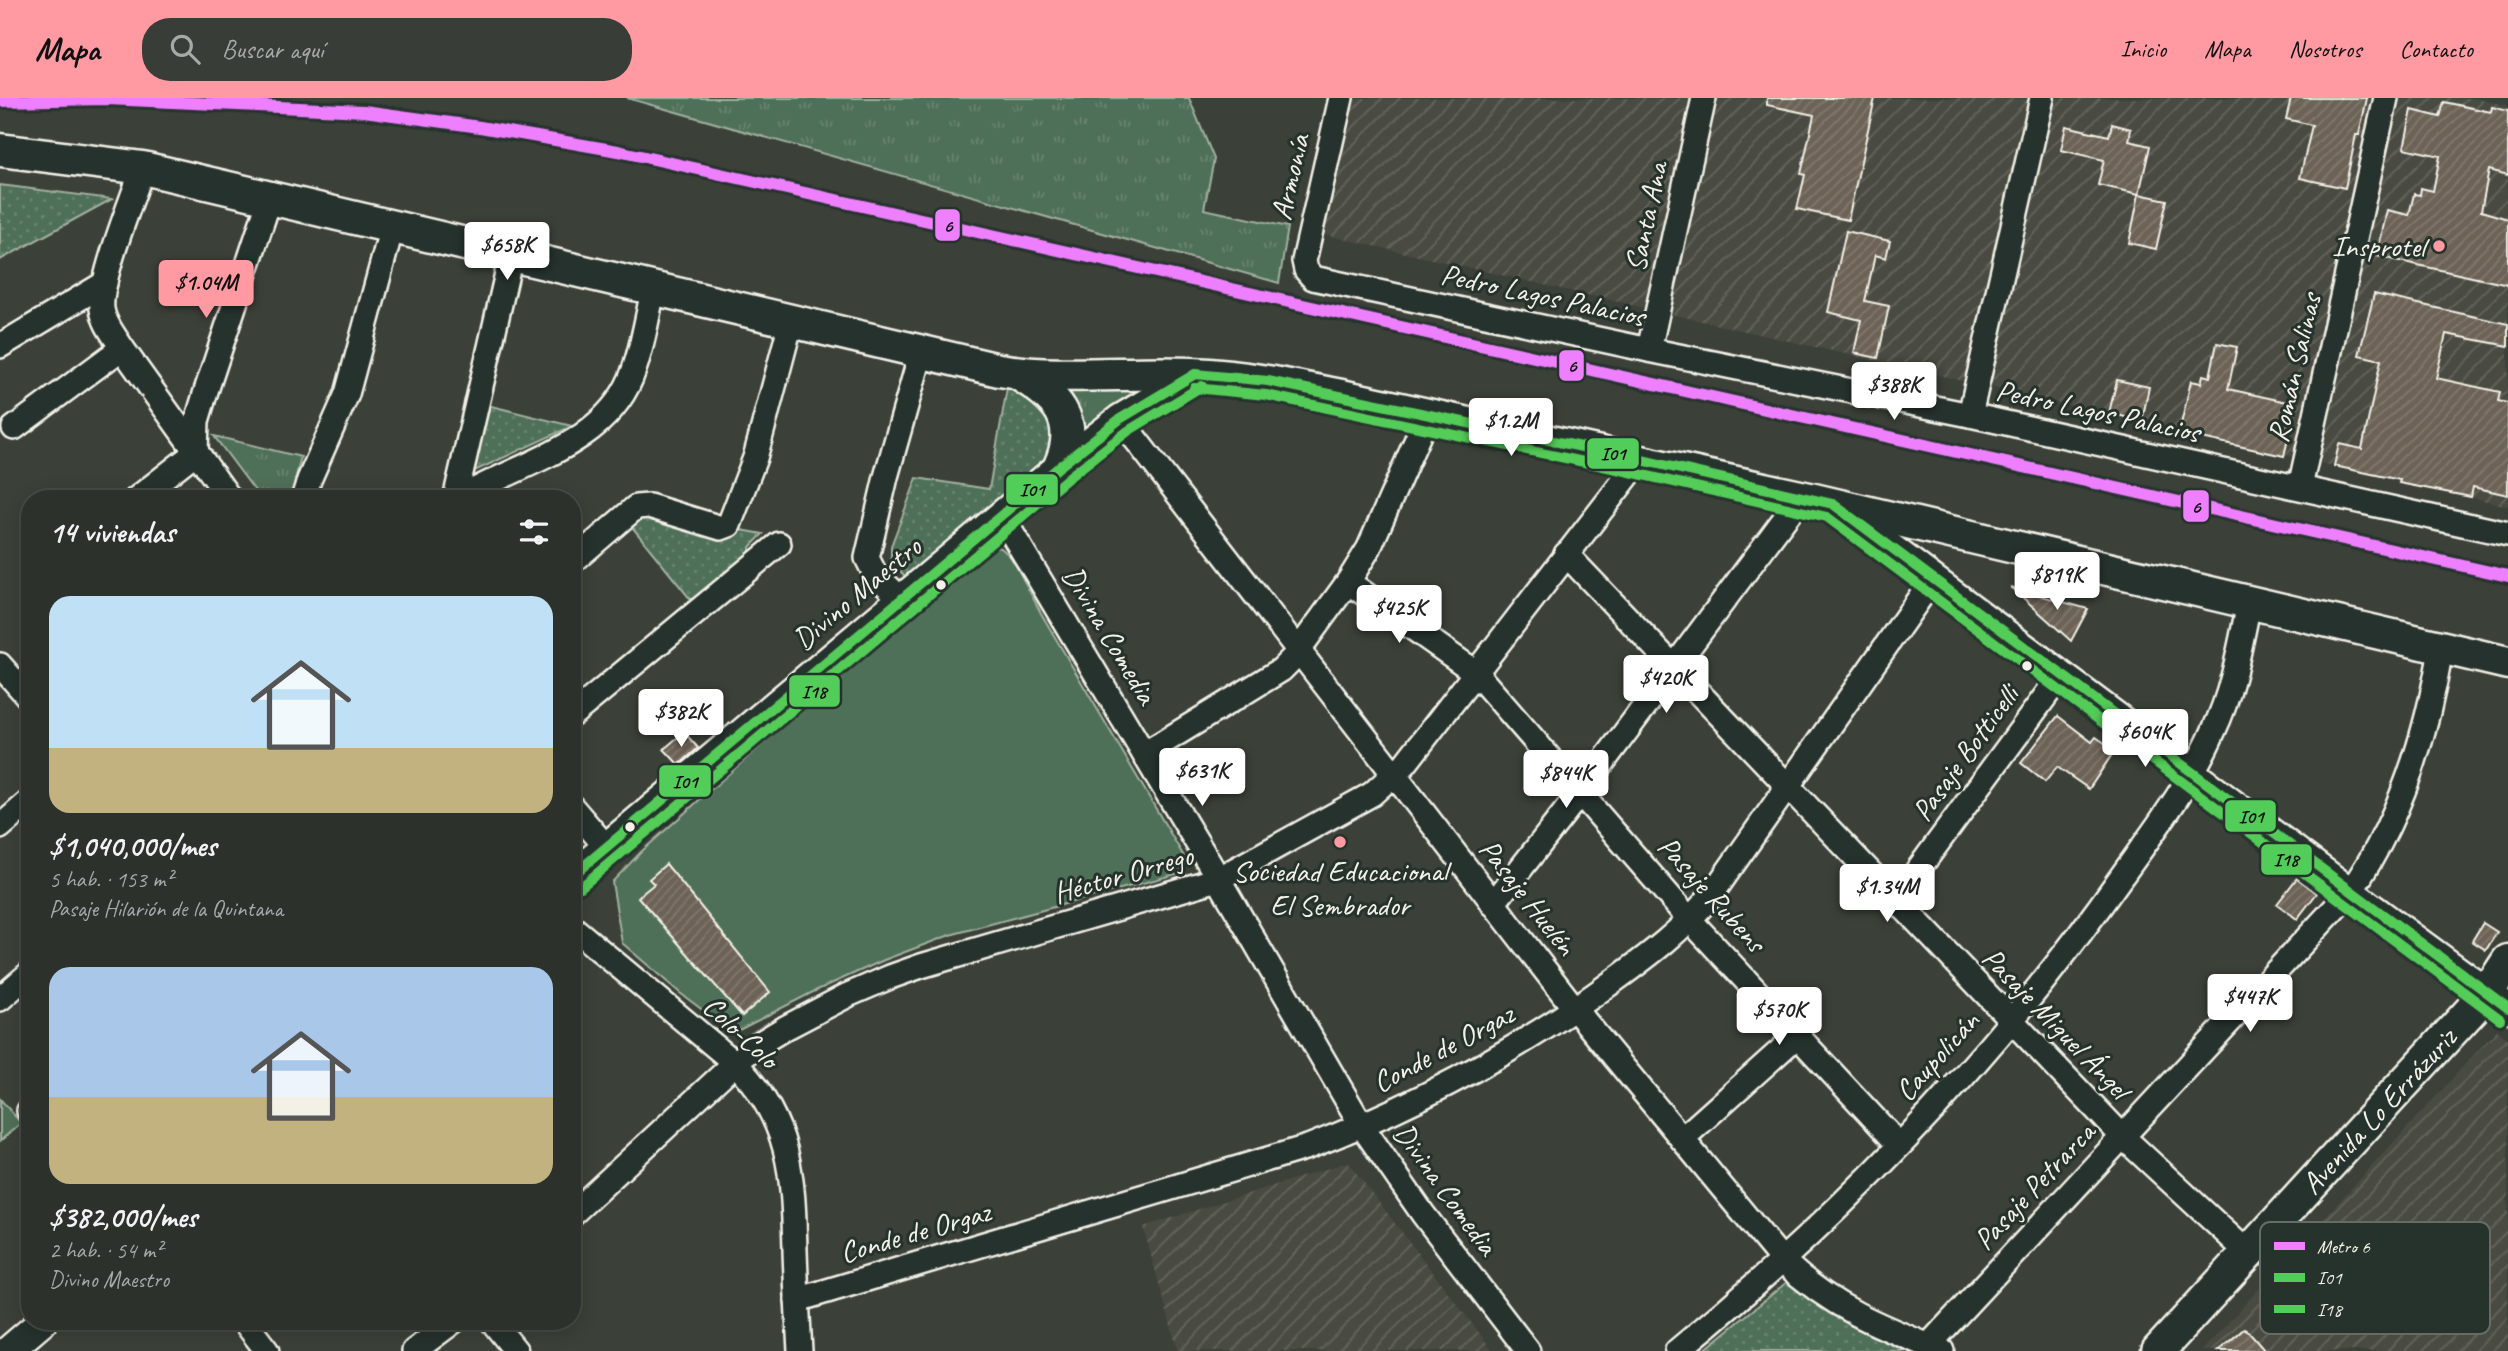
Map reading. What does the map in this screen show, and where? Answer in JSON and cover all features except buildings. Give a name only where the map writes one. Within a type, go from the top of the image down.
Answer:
[{"type":"main road","points":[[0,150],[142,168],[921,353],[1017,373],[1195,374],[1268,381],[1640,460],[2508,663]]},
{"type":"main road","points":[[1017,373],[1049,393],[1062,411],[1068,433],[1065,456],[1060,466]]},
{"type":"main road","name":"Avenida Lo Errázuriz","points":[[2279,1222],[2497,1000],[2508,961]]},
{"type":"main road","name":"Avenida Lo Errázuriz","points":[[2158,1351],[2260,1241]]},
{"type":"street","name":"Armonía","points":[[1306,270],[1305,256],[1341,98]]},
{"type":"street","name":"Santa Ana","points":[[1649,350],[1704,98]]},
{"type":"street","points":[[1970,415],[2042,98]]},
{"type":"street","name":"Román Salinas","points":[[2300,487],[2386,98]]},
{"type":"street","points":[[142,168],[104,283],[102,309],[107,324],[122,348],[223,490]]},
{"type":"street","points":[[196,452],[197,421],[270,198]]},
{"type":"street","points":[[306,490],[347,394],[392,227]]},
{"type":"street","points":[[459,490],[511,256]]},
{"type":"street","name":"Pedro Lagos Palacios","points":[[1306,270],[1318,280],[1970,415],[2508,534]]},
{"type":"street","points":[[0,346],[104,283]]},
{"type":"street","points":[[475,490],[584,435],[611,411],[621,397],[636,364],[653,290]]},
{"type":"street","points":[[581,554],[636,506],[649,506],[720,528],[729,525],[755,458],[791,322]]},
{"type":"street","points":[[14,428],[122,348]]},
{"type":"street","points":[[901,599],[875,574],[867,558],[886,477],[921,353]]},
{"type":"street","name":"Divino Maestro","points":[[581,869],[1060,466],[1120,419],[1195,374]]},
{"type":"street","points":[[1144,754],[1281,670],[1298,650],[1348,582],[1378,530],[1428,414]]},
{"type":"street","name":"Pasaje Huelén","points":[[1120,419],[1575,1009],[1782,1260],[1800,1278],[1838,1305],[1881,1327],[1935,1348]]},
{"type":"street","points":[[147,490],[196,452]]},
{"type":"street","name":"Héctor Orrego","points":[[581,1206],[734,1063],[785,1028],[848,995],[931,963],[1218,879],[1359,802],[1395,775],[1640,460]]},
{"type":"street","points":[[1493,904],[1580,793],[1801,497]]},
{"type":"street","points":[[1833,504],[2497,1000]]},
{"type":"street","name":"Divina Comedia","points":[[1001,515],[1362,1126],[1423,1214],[1528,1351]]},
{"type":"street","points":[[581,708],[779,544]]},
{"type":"street","name":"Pasaje Miguel Ángel","points":[[1566,554],[2123,1138],[2248,1253]]},
{"type":"street","name":"Conde de Orgaz","points":[[797,1300],[1275,1158],[1362,1126],[1516,1047],[1575,1009],[1690,920],[1710,897],[1933,579]]},
{"type":"street","name":"Pasaje Rubens","points":[[1348,582],[1475,672],[1690,920],[1899,1145]]},
{"type":"street","name":"Caupolicán","points":[[1677,1351],[1782,1260],[1899,1145],[2010,1021],[2102,904],[2191,773],[2214,731],[2227,696],[2249,603]]},
{"type":"street","name":"Pasaje Petrarca","points":[[1935,1348],[2123,1138],[2350,892],[2379,846],[2403,793],[2429,707],[2441,649]]},
{"type":"street","points":[[0,665],[21,689]]},
{"type":"street","name":"Pasaje Botticelli","points":[[1895,901],[2061,675]]},
{"type":"street","points":[[0,827],[21,809]]},
{"type":"street","points":[[581,818],[607,848]]},
{"type":"street","name":"Colo-Colo","points":[[581,935],[734,1063],[764,1097],[778,1126],[789,1159],[794,1194],[800,1351]]},
{"type":"street","points":[[0,999],[21,982]]},
{"type":"street","points":[[1682,1139],[1797,1035]]},
{"type":"street","points":[[8,1351],[32,1330]]},
{"type":"street","points":[[251,1330],[267,1351]]},
{"type":"street","points":[[414,1351],[442,1330]]},
{"type":"street","points":[[499,1330],[516,1351]]},
{"type":"shaded area","points":[[1347,98],[2474,98],[2508,106],[2508,506],[1309,231]]},
{"type":"shaded area","points":[[2497,1030],[2508,1039],[2508,1351],[2202,1351],[2260,1288],[2260,1334],[2490,1334],[2490,1222],[2321,1222]]},
{"type":"shaded area","points":[[1348,1162],[1493,1351],[1178,1351],[1143,1227]]},
{"type":"green space","points":[[627,98],[1189,98],[1214,159],[1204,209],[1288,227],[1279,283]]},
{"type":"green space","points":[[0,185],[112,199],[0,260]]},
{"type":"green space","points":[[1153,382],[1076,452],[1051,383]]},
{"type":"green space","points":[[1007,388],[1023,392],[1049,408],[1062,456],[913,585],[891,561],[891,546],[917,478],[989,489]]},
{"type":"green space","points":[[483,404],[572,426],[468,474]]},
{"type":"green space","points":[[214,436],[301,457],[292,490],[254,490]]},
{"type":"green space","points":[[641,512],[763,534],[750,547],[750,559],[695,605],[629,523]]},
{"type":"green space","points":[[991,547],[1001,548],[1012,558],[1042,615],[1186,860],[1180,873],[950,935],[884,960],[815,991],[733,1033],[680,993],[622,943],[612,882],[642,851],[842,673]]},
{"type":"green space","points":[[0,1099],[21,1123],[0,1141]]},
{"type":"green space","points":[[1787,1282],[1880,1335],[1917,1351],[1703,1351]]},
{"type":"metro line","name":"6","points":[[0,101],[107,99],[364,111],[480,127],[618,151],[2508,576]]},
{"type":"transit line","name":"I01","points":[[1195,374],[1268,381],[1620,455],[1833,504],[2508,1008]]},
{"type":"transit line","name":"I01","points":[[581,868],[1060,466],[1120,419],[1195,374]]},
{"type":"transit line","name":"I18","points":[[581,887],[1069,477],[1128,431],[1202,386]]},
{"type":"transit line","name":"I18","points":[[1194,388],[1266,395],[1617,469],[1827,517],[2500,1019]]},
{"type":"place","name":"Insprotel","points":[[2439,246]]},
{"type":"place","name":"Sociedad Educacional El Sembrador","points":[[1340,842]]}]
